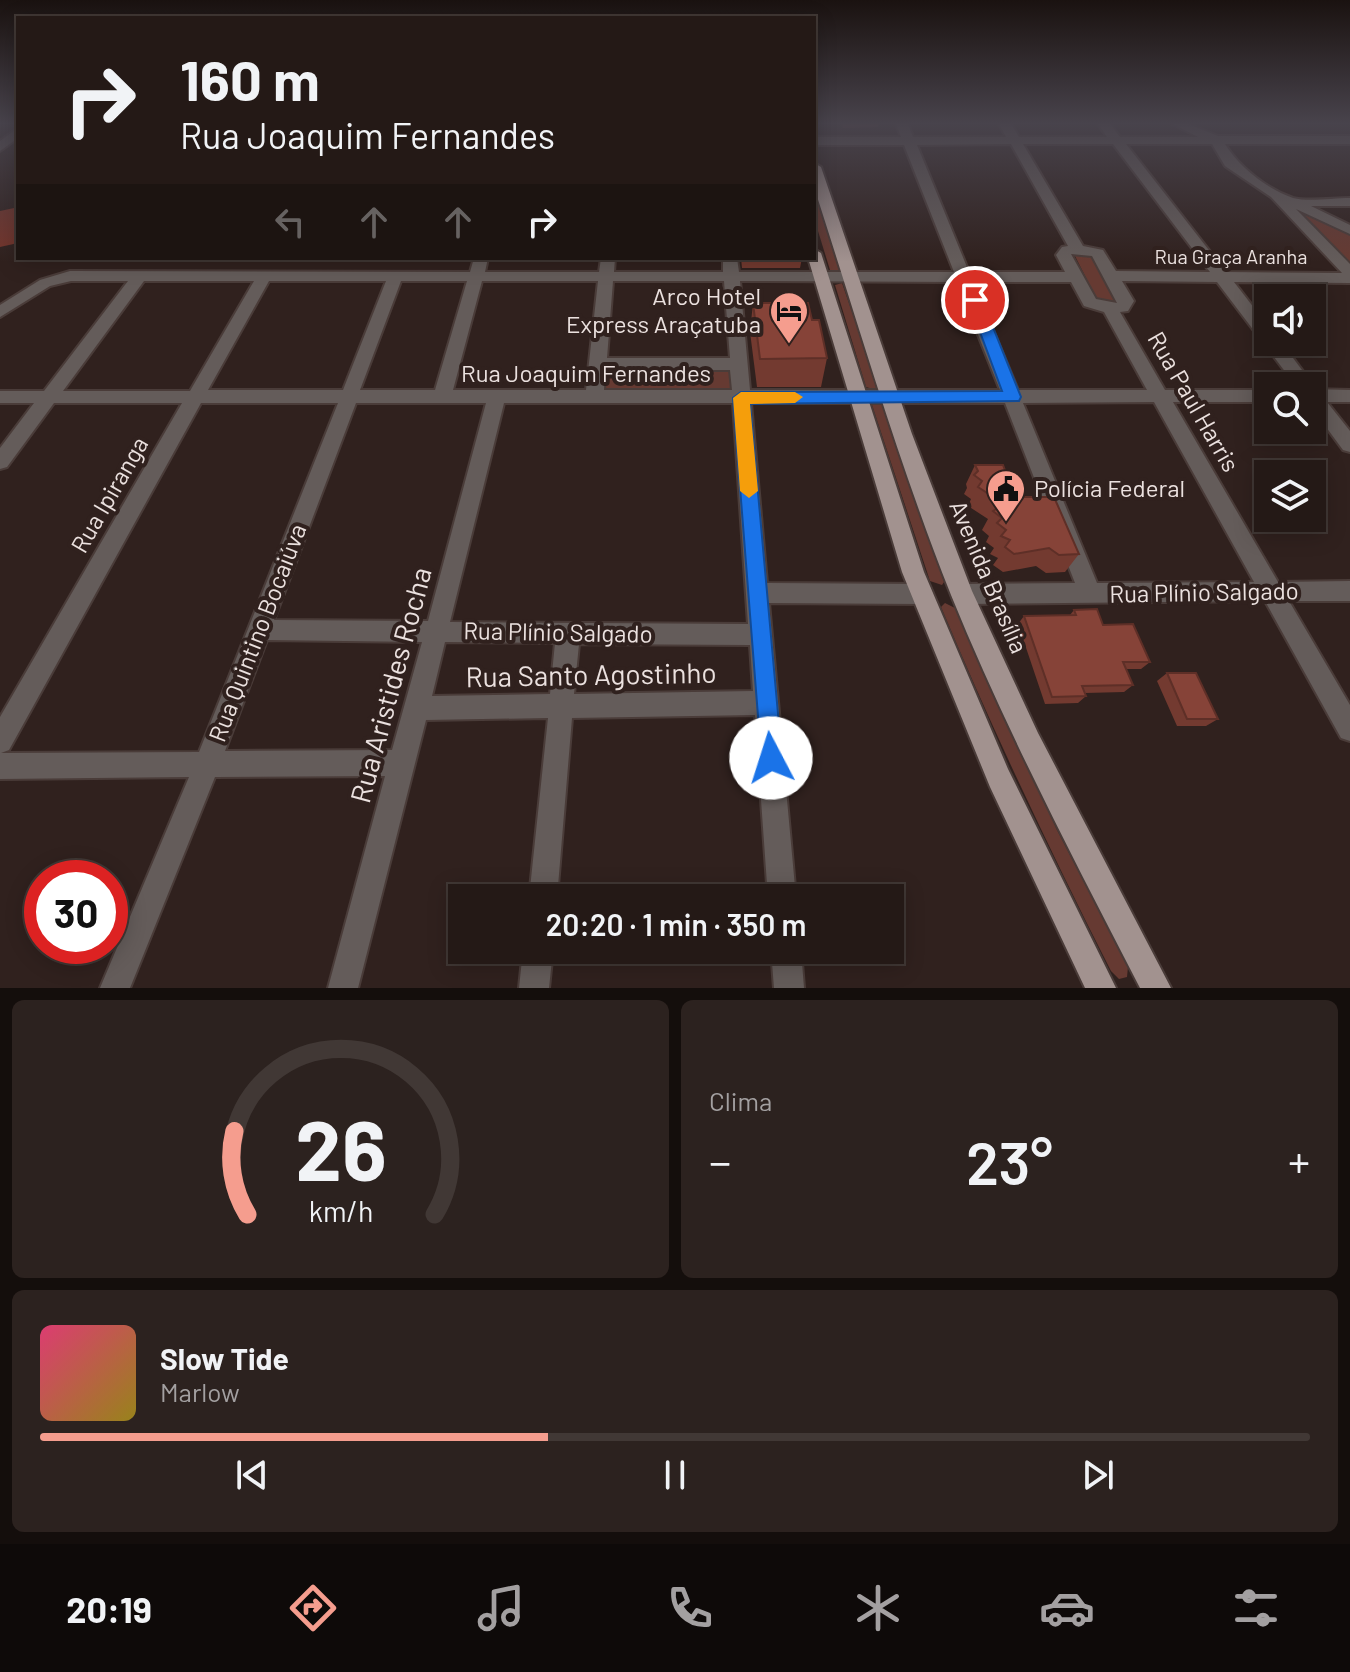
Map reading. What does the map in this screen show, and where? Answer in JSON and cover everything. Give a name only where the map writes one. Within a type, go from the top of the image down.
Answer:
[{"type":"main road","name":"Avenida Brasília","points":[[816,173],[921,487],[962,594],[1030,746],[1156,988]]},
{"type":"main road","points":[[816,260],[922,594],[999,778],[1101,988]]},
{"type":"street","points":[[921,170],[1091,595]]},
{"type":"street","points":[[1031,170],[1077,248]]},
{"type":"street","points":[[1140,170],[1254,319]]},
{"type":"street","points":[[1240,170],[1271,192],[1350,275]]},
{"type":"street","points":[[1271,192],[1350,230]]},
{"type":"street","points":[[1295,202],[1350,202]]},
{"type":"street","points":[[1076,277],[1063,255],[1067,250],[1077,248],[1098,253],[1126,301],[1122,307],[1110,309]]},
{"type":"street","points":[[350,275],[359,260]]},
{"type":"street","points":[[442,397],[480,260]]},
{"type":"street","points":[[594,398],[608,260]]},
{"type":"street","points":[[0,312],[55,279],[140,276],[606,277],[731,268],[821,278],[1076,277]]},
{"type":"street","points":[[731,268],[781,884]]},
{"type":"street","name":"Rua Quintino Bocaiúva","points":[[115,988],[207,765],[396,275]]},
{"type":"street","name":"Rua Graça Aranha","points":[[1111,276],[1350,275]]},
{"type":"street","points":[[0,462],[140,276]]},
{"type":"street","name":"Rua Ipiranga","points":[[0,741],[264,276]]},
{"type":"street","name":"Rua Paul Harris","points":[[1076,277],[1090,302],[1110,309],[1350,729]]},
{"type":"street","points":[[597,364],[739,364]]},
{"type":"street","name":"Rua Joaquim Fernandes","points":[[0,397],[1254,396]]},
{"type":"street","points":[[1326,396],[1350,396]]},
{"type":"street","name":"Rua Aristides Rocha","points":[[343,988],[400,763],[439,632],[496,398]]},
{"type":"street","points":[[1326,414],[1350,445]]},
{"type":"street","name":"Rua Plínio Salgado","points":[[962,594],[1350,591]]},
{"type":"street","points":[[757,593],[922,594]]},
{"type":"street","name":"Rua Plínio Salgado","points":[[259,630],[761,635]]},
{"type":"street","points":[[544,884],[568,633]]},
{"type":"street","name":"Rua Santo Agostinho","points":[[417,708],[766,703]]},
{"type":"street","points":[[0,766],[400,763]]},
{"type":"street","points":[[534,988],[537,964]]},
{"type":"street","points":[[787,964],[789,988]]},
{"type":"shaded area","points":[[816,196],[840,270],[830,270],[816,224]]},
{"type":"shaded area","points":[[1296,207],[1350,232],[1350,263]]},
{"type":"shaded area","points":[[16,209],[16,243],[0,247],[0,211]]},
{"type":"shaded area","points":[[1074,254],[1090,255],[1116,299],[1114,302],[1097,300]]},
{"type":"shaded area","points":[[842,283],[878,387],[876,390],[866,387],[835,285]]},
{"type":"shaded area","points":[[605,368],[731,368],[732,390],[603,390]]},
{"type":"shaded area","points":[[874,402],[883,404],[944,582],[942,585],[930,581],[872,405]]},
{"type":"shaded area","points":[[945,603],[957,609],[1057,830],[1128,967],[1127,977],[1119,979],[1111,971],[1066,881],[961,653],[941,607]]},
{"type":"building","points":[[753,303],[808,303],[812,320],[819,320],[827,358],[760,359]]},
{"type":"building","points":[[975,465],[1003,465],[1015,497],[1054,497],[1079,554],[1059,555],[1049,548],[1014,554],[1005,547],[1010,540],[1001,536],[1006,530],[997,523],[1002,518],[993,511],[1004,504],[978,487],[982,481],[974,475],[978,471]]},
{"type":"building","points":[[1097,609],[1103,625],[1133,624],[1150,662],[1123,662],[1133,685],[1082,686],[1086,696],[1052,697],[1024,616],[1076,615],[1074,610]]},
{"type":"building","points":[[1167,673],[1196,673],[1218,719],[1187,719]]},
{"type":"slow traffic","points":[[749,491],[741,398],[795,397]]},
{"type":"place","name":"Arco Hotel Express Araçatuba","points":[[789,345]]},
{"type":"place","name":"Polícia Federal","points":[[1006,523]]},
{"type":"route","points":[[771,758],[741,398],[1013,397],[975,300]]}]
